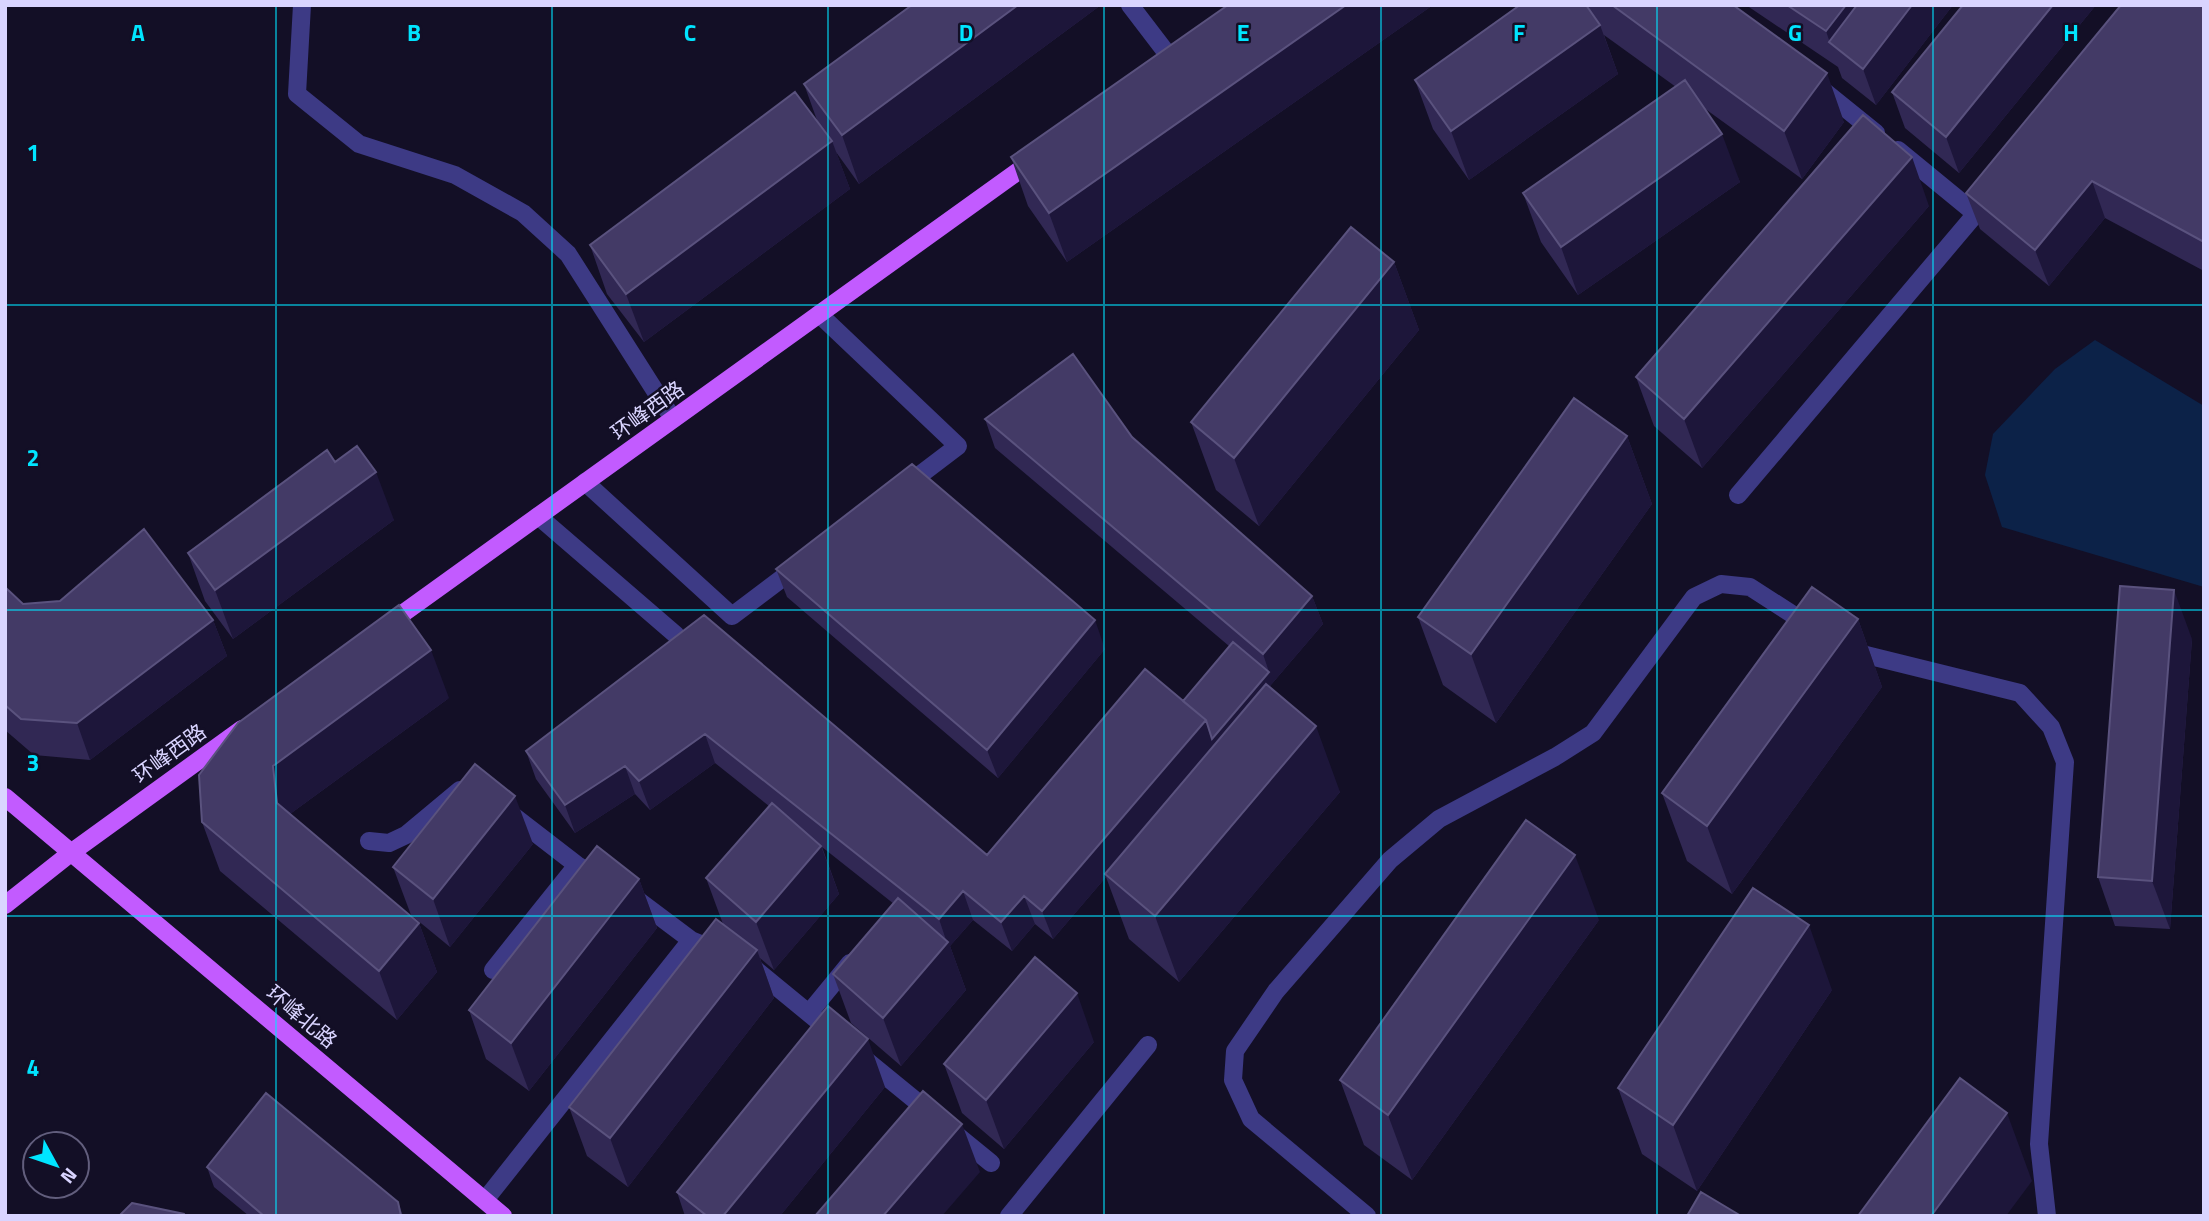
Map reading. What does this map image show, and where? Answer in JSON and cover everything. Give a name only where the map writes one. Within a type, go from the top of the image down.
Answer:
[{"type":"main road","name":"环峰西路","points":[[372,636],[1051,147]]},
{"type":"main road","name":"环峰西路","points":[[5,905],[72,852],[260,716]]},
{"type":"main road","name":"环峰北路","points":[[5,797],[494,1211]]},
{"type":"street","points":[[302,5],[297,94],[359,144],[455,175],[532,221],[568,254],[673,419]]},
{"type":"street","points":[[1130,5],[1172,60]]},
{"type":"street","points":[[1804,75],[1976,214]]},
{"type":"street","points":[[1738,495],[2002,183]]},
{"type":"street","points":[[819,314],[958,446],[893,495]]},
{"type":"street","points":[[585,482],[732,616],[807,559]]},
{"type":"street","points":[[538,516],[676,635]]},
{"type":"street","points":[[1367,1216],[1251,1119],[1233,1080],[1235,1051],[1276,991],[1390,860],[1439,819],[1555,757],[1593,733],[1694,597],[1721,584],[1750,587],[1845,649],[2020,693],[2051,727],[2064,762],[2039,1144],[2048,1216]]},
{"type":"street","points":[[369,841],[389,843],[406,835],[470,782],[577,865],[630,894],[691,940],[750,965],[809,1013],[821,1032],[916,1110],[991,1163]]},
{"type":"street","points":[[493,970],[577,865]]},
{"type":"street","points":[[494,1211],[691,940]]},
{"type":"street","points":[[809,1013],[863,947]]},
{"type":"street","points":[[1009,1216],[1148,1045]]},
{"type":"water","points":[[2095,340],[2204,406],[2204,587],[2002,527],[1985,475],[1993,434],[2055,369]]},
{"type":"building","points":[[912,5],[1018,5],[842,135],[804,84]]},
{"type":"building","points":[[1228,5],[1346,5],[1049,213],[1011,157]]},
{"type":"building","points":[[1520,5],[1586,5],[1600,25],[1451,131],[1415,80]]},
{"type":"building","points":[[1612,5],[1733,5],[1827,73],[1784,131]]},
{"type":"building","points":[[1787,5],[1846,5],[1826,31]]},
{"type":"building","points":[[1857,5],[1912,5],[1863,69],[1829,42]]},
{"type":"building","points":[[1963,5],[2053,5],[1946,137],[1892,92]]},
{"type":"building","points":[[2121,5],[2204,5],[2204,242],[2092,181],[2035,250],[1966,193]]},
{"type":"building","points":[[1685,80],[1722,134],[1561,247],[1523,193]]},
{"type":"building","points":[[795,92],[832,141],[626,294],[590,245]]},
{"type":"building","points":[[1863,115],[1912,157],[1684,419],[1636,377]]},
{"type":"building","points":[[1351,227],[1394,262],[1234,458],[1191,422]]},
{"type":"building","points":[[1073,354],[1132,437],[1312,596],[1263,654],[985,419]]},
{"type":"building","points":[[1574,398],[1627,436],[1471,654],[1418,617]]},
{"type":"building","points":[[357,446],[376,472],[215,590],[188,553],[327,450],[335,462]]},
{"type":"building","points":[[912,464],[1095,620],[987,750],[776,569]]},
{"type":"building","points":[[144,529],[213,620],[77,723],[21,719],[5,705],[5,587],[23,604],[60,601]]},
{"type":"building","points":[[2120,586],[2174,590],[2152,881],[2098,877]]},
{"type":"building","points":[[1812,587],[1858,619],[1707,826],[1662,793]]},
{"type":"building","points":[[399,605],[431,650],[273,766],[277,803],[419,923],[379,971],[202,822],[199,775],[238,723]]},
{"type":"building","points":[[704,615],[987,855],[1145,669],[1206,720],[1042,911],[1024,896],[1001,922],[963,891],[939,919],[705,734],[639,781],[625,766],[565,805],[526,751]]},
{"type":"building","points":[[1233,642],[1269,672],[1212,739],[1206,720],[1183,701]]},
{"type":"building","points":[[1266,684],[1316,726],[1155,916],[1105,874]]},
{"type":"building","points":[[475,764],[515,796],[433,899],[393,867]]},
{"type":"building","points":[[772,803],[821,846],[756,922],[706,878]]},
{"type":"building","points":[[1526,820],[1575,855],[1388,1115],[1340,1080]]},
{"type":"building","points":[[597,846],[639,879],[511,1043],[469,1010]]},
{"type":"building","points":[[1753,888],[1809,925],[1673,1125],[1618,1088]]},
{"type":"building","points":[[898,898],[948,942],[883,1018],[833,974]]},
{"type":"building","points":[[716,919],[757,950],[610,1138],[569,1107]]},
{"type":"building","points":[[1035,957],[1077,993],[986,1100],[944,1064]]},
{"type":"building","points":[[828,1006],[868,1039],[723,1216],[707,1216],[677,1192]]},
{"type":"building","points":[[1960,1078],[2007,1113],[1931,1216],[1858,1216]]},
{"type":"building","points":[[923,1091],[962,1124],[883,1216],[815,1216]]},
{"type":"building","points":[[266,1093],[398,1202],[401,1216],[264,1216],[207,1167]]},
{"type":"building","points":[[1701,1192],[1741,1216],[1687,1216]]},
{"type":"building","points":[[132,1203],[184,1214],[185,1216],[119,1216]]}]
